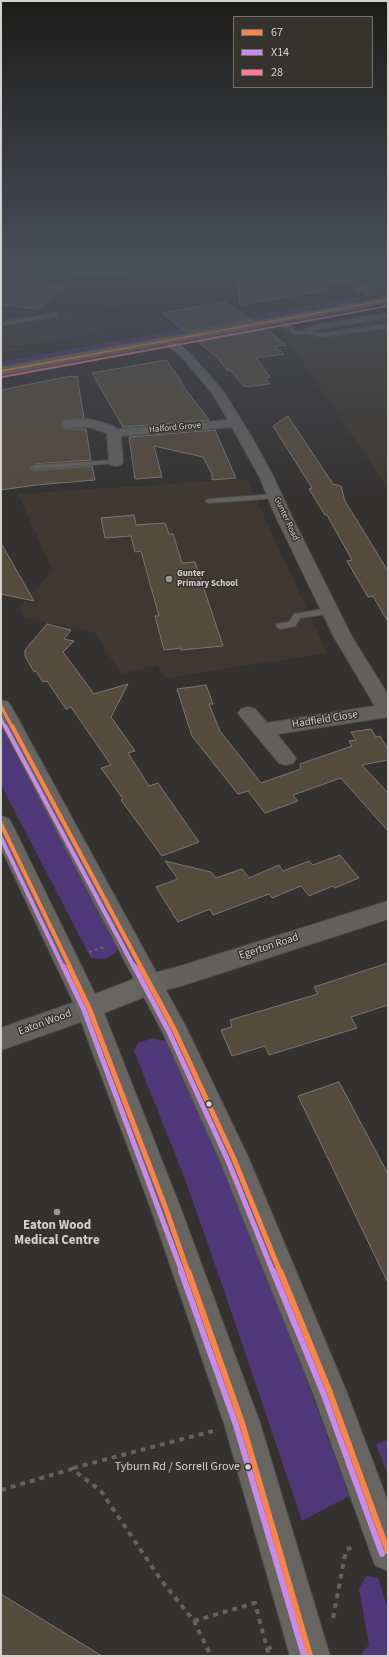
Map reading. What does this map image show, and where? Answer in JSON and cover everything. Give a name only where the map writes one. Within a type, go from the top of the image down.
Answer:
[{"type":"highway","points":[[1,371],[138,345]]},
{"type":"main road","points":[[1,706],[174,1029],[234,1159],[330,1392],[385,1543]]},
{"type":"main road","points":[[1,824],[65,960],[90,1008],[166,1209],[242,1423],[307,1646]]},
{"type":"main road","points":[[90,1008],[150,984]]},
{"type":"street","name":"Gunter Road","points":[[174,345],[185,354],[216,391],[250,445],[343,637],[388,711]]},
{"type":"street","name":"Halford Grove","points":[[69,424],[90,424],[108,429],[114,433],[236,423]]},
{"type":"street","points":[[114,433],[116,462]]},
{"type":"street","name":"Hadfield Close","points":[[263,730],[388,711]]},
{"type":"street","points":[[248,713],[286,758]]},
{"type":"street","name":"Egerton Road","points":[[150,984],[184,975],[388,910]]},
{"type":"street","name":"Eaton Wood","points":[[1,1039],[90,1008]]},
{"type":"lane","points":[[35,467],[116,462]]},
{"type":"lane","points":[[209,501],[275,496]]},
{"type":"lane","points":[[280,626],[292,624],[297,616],[330,611]]},
{"type":"path","points":[[65,960],[126,939]]},
{"type":"path","points":[[1,1490],[72,1468],[242,1423]]},
{"type":"path","points":[[72,1468],[102,1491],[161,1580],[194,1621],[211,1656]]},
{"type":"path","points":[[267,1649],[307,1646],[331,1626],[346,1550],[385,1543]]},
{"type":"path","points":[[194,1621],[255,1603],[269,1656]]},
{"type":"shaded area","points":[[1,345],[27,345],[1,350]]},
{"type":"shaded area","points":[[92,345],[119,345],[1,367],[1,362]]},
{"type":"shaded area","points":[[291,345],[388,345],[388,489]]},
{"type":"shaded area","name":"Gunter Primary School","points":[[247,479],[327,653],[165,678],[157,665],[121,674],[94,632],[24,618],[19,607],[53,571],[18,494]]},
{"type":"shaded area","points":[[1,722],[116,944],[117,952],[105,959],[91,958],[1,785]]},
{"type":"shaded area","points":[[153,1038],[168,1042],[188,1081],[262,1258],[349,1496],[302,1521],[185,1179],[134,1051],[138,1043]]},
{"type":"shaded area","points":[[388,1440],[388,1475],[376,1444]]},
{"type":"shaded area","points":[[366,1576],[378,1578],[388,1609],[388,1656],[359,1656],[369,1645],[359,1589]]},
{"type":"building","points":[[203,345],[282,345],[275,346],[284,354],[256,358],[270,377],[265,378],[270,384],[245,387],[230,370],[227,370],[217,357]]},
{"type":"building","points":[[166,360],[182,382],[180,382],[209,420],[123,427],[92,373]]},
{"type":"building","points":[[77,376],[84,418],[64,420],[61,425],[64,428],[69,429],[86,429],[91,460],[35,464],[30,468],[35,470],[92,466],[95,480],[36,485],[1,490],[1,390]]},
{"type":"building","points":[[288,416],[333,484],[341,486],[345,501],[388,571],[388,622],[373,596],[368,597],[347,561],[352,560],[327,515],[325,515],[309,489],[312,488],[273,426]]},
{"type":"building","points":[[215,430],[236,478],[212,480],[212,474],[203,457],[154,446],[162,477],[135,479],[129,437]]},
{"type":"building","points":[[134,515],[136,525],[165,523],[169,534],[173,534],[182,563],[195,562],[223,646],[164,650],[155,616],[159,616],[141,551],[135,552],[131,536],[105,538],[101,518]]},
{"type":"building","points":[[1,543],[34,601],[1,594]]},
{"type":"building","points":[[47,624],[71,630],[64,639],[74,641],[63,652],[94,694],[128,684],[111,717],[135,751],[128,753],[149,786],[158,783],[199,842],[162,856],[121,800],[123,799],[101,768],[111,765],[71,707],[66,709],[47,681],[43,682],[36,671],[34,672],[25,656],[25,650]]},
{"type":"building","points":[[206,685],[213,704],[209,704],[220,731],[261,783],[301,769],[300,764],[352,746],[349,741],[356,740],[351,732],[371,729],[376,737],[380,736],[388,749],[388,760],[362,765],[388,793],[388,831],[341,778],[293,795],[298,801],[265,813],[248,791],[238,794],[192,736],[177,689]]},
{"type":"building","points":[[340,855],[359,878],[335,888],[333,886],[309,896],[301,886],[272,898],[269,894],[213,915],[210,909],[178,922],[156,887],[178,879],[165,861],[211,872],[216,878],[242,869],[249,878],[279,865],[283,871],[309,861],[313,865]]},
{"type":"building","points":[[388,963],[388,1005],[351,1017],[357,1028],[269,1055],[265,1046],[232,1056],[221,1030],[232,1027],[230,1020],[318,994],[314,987]]},
{"type":"building","points":[[339,1082],[388,1174],[388,1283],[298,1096]]},
{"type":"building","points":[[1,1594],[102,1656],[1,1656]]},
{"type":"transit line","name":"67","points":[[1,371],[141,345]]},
{"type":"transit line","name":"28","points":[[2,377],[174,345]]},
{"type":"transit line","name":"67","points":[[1,706],[174,1029],[234,1159],[330,1393],[388,1552]]},
{"type":"transit line","name":"X14","points":[[1,719],[169,1032],[228,1161],[324,1395],[382,1554]]},
{"type":"transit line","name":"67","points":[[1,824],[89,1008],[166,1209],[242,1423],[310,1656]]},
{"type":"transit line","name":"X14","points":[[1,838],[84,1010],[160,1211],[236,1425],[304,1656]]},
{"type":"place","name":"Gunter Primary School","points":[[169,579]]},
{"type":"place","name":"Eaton Wood Medical Centre","points":[[57,1212]]},
{"type":"place","name":"Tyburn Rd / Sorrell Grove","points":[[248,1467]]}]
